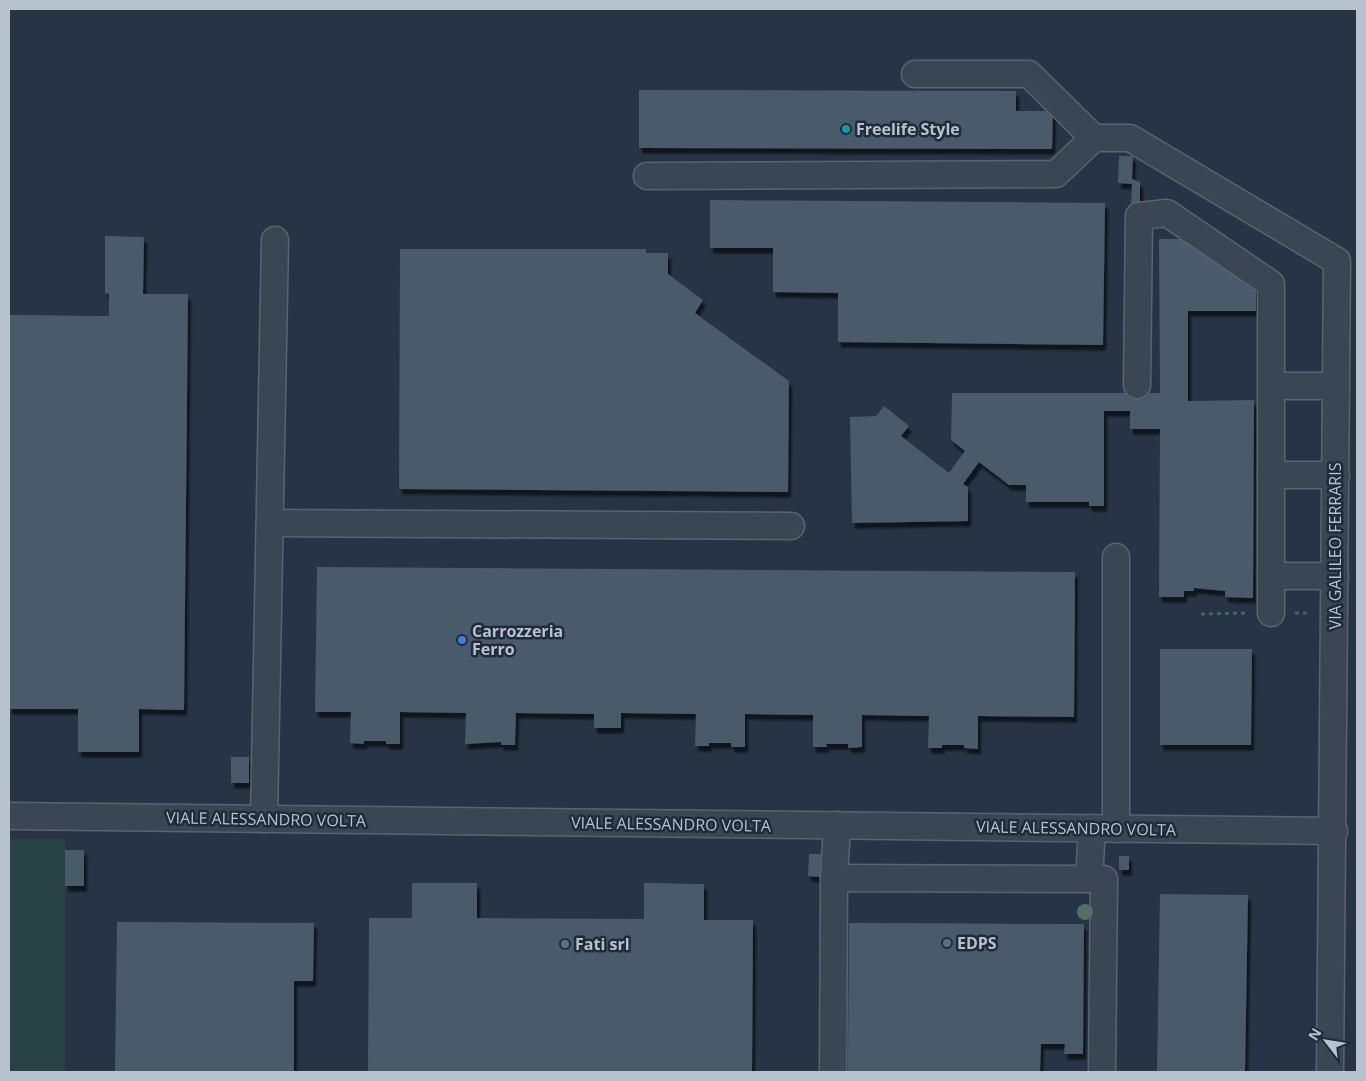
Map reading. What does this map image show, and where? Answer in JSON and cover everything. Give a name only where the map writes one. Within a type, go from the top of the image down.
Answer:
[{"type":"street","points":[[647,176],[1056,174],[1094,138],[1030,74],[915,74]]},
{"type":"street","name":"VIA GALILEO FERRARIS","points":[[1094,138],[1130,138],[1337,262],[1334,831],[1330,1072]]},
{"type":"street","points":[[1137,385],[1140,216],[1167,213],[1271,284],[1271,613]]},
{"type":"street","points":[[264,819],[275,240]]},
{"type":"street","points":[[1272,386],[1336,386]]},
{"type":"street","points":[[1271,475],[1336,475]]},
{"type":"street","points":[[270,523],[791,526]]},
{"type":"street","points":[[1089,879],[1104,828],[1116,557]]},
{"type":"street","points":[[1271,576],[1335,576]]},
{"type":"street","name":"VIALE ALESSANDRO VOLTA","points":[[9,816],[1334,831]]},
{"type":"street","points":[[832,1072],[834,878],[837,826]]},
{"type":"street","points":[[834,878],[1104,879],[1102,1072]]},
{"type":"green space","points":[[9,839],[65,839],[65,1072],[9,1072]]},
{"type":"building","name":"Freelife Style","points":[[639,90],[1016,91],[1016,111],[1053,111],[1052,149],[639,148]]},
{"type":"building","points":[[1119,156],[1133,156],[1132,179],[1140,182],[1140,206],[1131,206],[1132,184],[1118,183]]},
{"type":"building","points":[[710,200],[1105,203],[1103,345],[838,342],[838,293],[773,292],[773,248],[710,248]]},
{"type":"building","points":[[105,236],[144,237],[143,294],[188,294],[184,710],[139,709],[139,752],[78,752],[78,709],[9,709],[9,315],[109,316],[109,294],[105,293]]},
{"type":"building","points":[[1159,239],[1190,239],[1190,246],[1198,246],[1246,279],[1246,284],[1256,284],[1256,311],[1188,311],[1188,401],[1254,400],[1253,598],[1225,597],[1225,591],[1194,588],[1194,591],[1184,591],[1184,597],[1159,597],[1160,429],[1130,429],[1130,411],[1104,411],[1104,506],[1089,506],[1089,502],[1026,502],[1026,485],[1009,485],[979,462],[963,484],[968,487],[968,521],[852,523],[850,417],[876,416],[884,406],[909,426],[901,436],[949,473],[965,451],[951,440],[952,393],[1160,393]]},
{"type":"building","points":[[400,249],[646,249],[646,253],[668,253],[668,274],[703,300],[695,313],[789,381],[788,492],[399,489]]},
{"type":"building","points":[[317,567],[1075,572],[1074,717],[978,716],[978,749],[964,748],[964,745],[942,745],[942,748],[928,748],[929,716],[862,715],[862,747],[848,748],[848,744],[826,744],[827,747],[813,747],[813,715],[745,714],[745,747],[731,747],[731,743],[709,743],[709,746],[695,746],[696,714],[621,713],[621,728],[594,728],[594,714],[516,713],[515,745],[501,745],[501,742],[465,744],[466,713],[400,712],[400,744],[386,744],[386,741],[364,741],[364,744],[350,743],[351,712],[315,712]]},
{"type":"building","points":[[1160,649],[1252,649],[1251,745],[1160,745]]},
{"type":"building","points":[[231,757],[249,757],[249,783],[231,783]]},
{"type":"building","points":[[65,850],[84,850],[84,886],[65,886]]},
{"type":"building","points":[[809,854],[822,854],[822,877],[808,876]]},
{"type":"building","points":[[1119,856],[1129,856],[1129,870],[1119,870]]},
{"type":"building","points":[[412,883],[477,883],[477,918],[638,919],[644,919],[644,883],[704,884],[704,920],[753,920],[752,1072],[368,1072],[369,918],[412,918]]},
{"type":"building","points":[[1160,894],[1248,895],[1245,1072],[1157,1072]]},
{"type":"building","points":[[117,922],[314,923],[313,981],[294,981],[294,1072],[115,1072]]},
{"type":"building","points":[[849,923],[1084,924],[1083,1054],[1064,1054],[1065,1044],[1041,1044],[1040,1072],[848,1072]]},
{"type":"place","name":"Freelife Style","points":[[846,129]]},
{"type":"place","name":"Carrozzeria Ferro","points":[[462,640]]},
{"type":"place","name":"EDPS","points":[[947,943]]},
{"type":"place","name":"Fati srl","points":[[565,944]]}]
